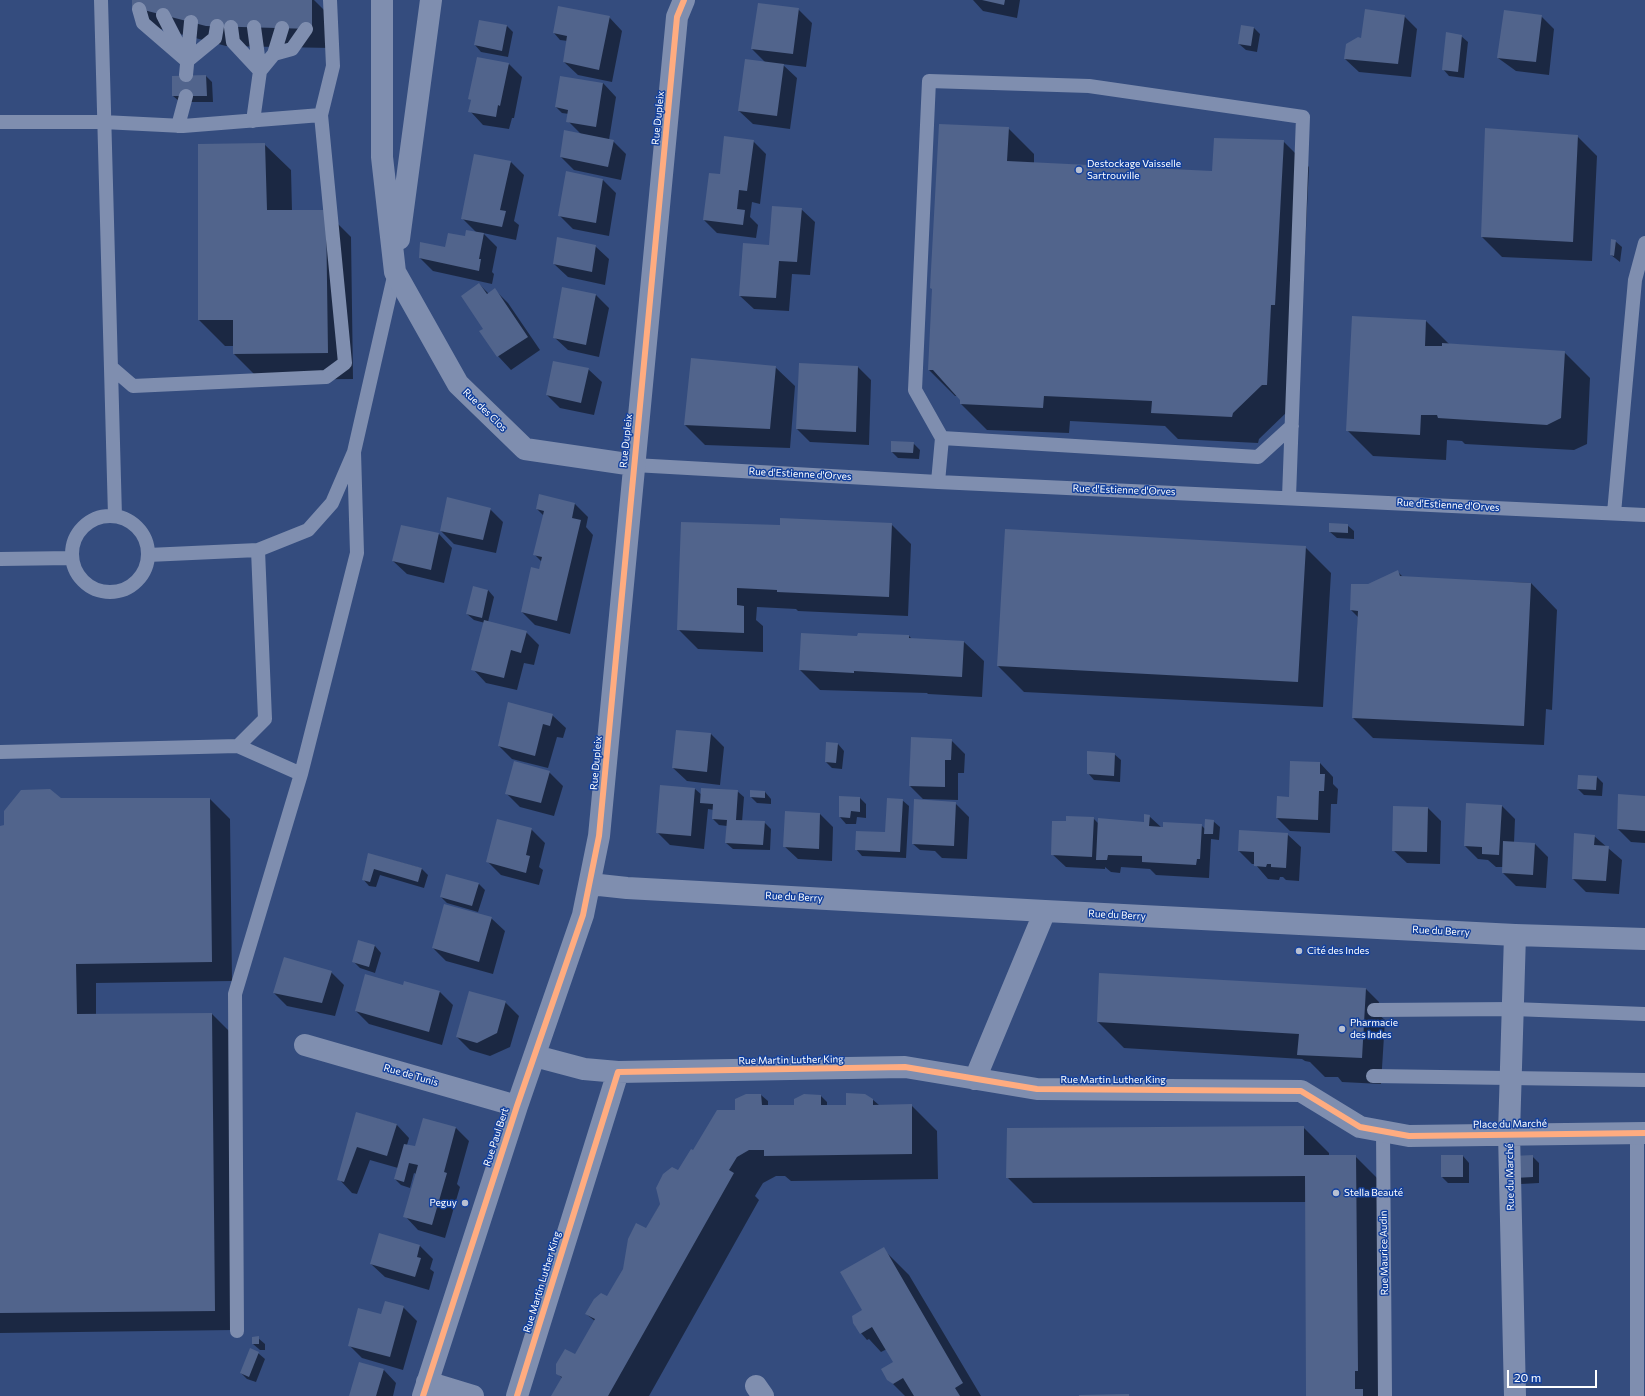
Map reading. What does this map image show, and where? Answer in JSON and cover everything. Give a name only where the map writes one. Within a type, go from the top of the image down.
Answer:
[{"type":"street","points":[[382,0],[382,157],[394,272]]},
{"type":"street","points":[[394,272],[431,0]]},
{"type":"street","name":"Rue Dupleix","points":[[590,884],[599,836],[677,17],[684,0]]},
{"type":"street","name":"Rue des Clos","points":[[394,272],[458,384],[525,449],[634,465]]},
{"type":"street","name":"Rue du Berry","points":[[590,884],[627,888],[1045,911],[1515,935],[1645,939]]},
{"type":"street","name":"Rue Paul Bert","points":[[425,1389],[517,1106],[583,915],[590,884]]},
{"type":"street","points":[[975,1079],[1045,911]]},
{"type":"street","name":"Rue du Marché","points":[[1515,935],[1509,1133],[1515,1396]]},
{"type":"street","name":"Rue de Tunis","points":[[305,1045],[517,1106]]},
{"type":"street","name":"Rue Martin Luther King","points":[[535,1056],[584,1070],[618,1072],[905,1068],[1037,1089],[1301,1091],[1360,1127],[1383,1131]]},
{"type":"street","name":"Rue Martin Luther King","points":[[517,1396],[618,1072]]},
{"type":"street","name":"Place du Marché","points":[[1383,1131],[1409,1136],[1509,1133],[1641,1133]]},
{"type":"street","points":[[425,1389],[473,1396]]},
{"type":"lane","points":[[101,0],[103,122],[115,516]]},
{"type":"lane","points":[[101,35],[110,0]]},
{"type":"lane","points":[[111,367],[133,386],[326,377],[345,363],[321,115],[332,66],[330,0]]},
{"type":"lane","points":[[139,9],[143,23],[186,68]]},
{"type":"lane","points":[[163,15],[186,68]]},
{"type":"lane","points":[[186,68],[191,22]]},
{"type":"lane","points":[[186,68],[215,38],[217,26]]},
{"type":"lane","points":[[231,27],[232,42],[260,70]]},
{"type":"lane","points":[[253,121],[260,70],[254,27]]},
{"type":"lane","points":[[260,70],[274,54],[282,28]]},
{"type":"lane","points":[[274,54],[292,50],[306,29]]},
{"type":"lane","points":[[938,482],[942,438],[915,390],[929,81],[1088,86],[1303,117],[1289,497]]},
{"type":"lane","points":[[178,126],[186,96]]},
{"type":"lane","points":[[0,122],[103,122],[178,126],[321,115]]},
{"type":"lane","points":[[1614,513],[1635,280],[1645,243]]},
{"type":"lane","points":[[148,556],[258,550],[308,530],[332,503],[354,452],[394,272]]},
{"type":"lane","points":[[942,438],[1258,457],[1292,426]]},
{"type":"lane","points":[[237,1331],[235,994],[301,774],[357,553],[354,452]]},
{"type":"lane","name":"Rue d'Estienne d'Orves","points":[[634,465],[938,482],[1289,497],[1645,515]]},
{"type":"lane","points":[[102,516],[115,516],[131,521],[140,530],[147,542],[148,556],[143,572],[135,582],[118,591],[112,591],[95,588],[84,582],[76,570],[72,558],[72,549],[76,536],[84,526],[102,516]]},
{"type":"lane","points":[[238,746],[265,719],[258,550]]},
{"type":"lane","points":[[0,559],[72,558]]},
{"type":"lane","points":[[0,752],[238,746],[301,774]]},
{"type":"lane","points":[[1374,1010],[1513,1009],[1645,1014]]},
{"type":"lane","points":[[1373,1076],[1645,1080]]},
{"type":"lane","name":"Rue Maurice Audin","points":[[1383,1131],[1385,1396]]},
{"type":"lane","points":[[1637,1396],[1641,1133]]},
{"type":"building","points":[[132,0],[312,0],[312,29],[206,26],[132,7]]},
{"type":"building","points":[[982,0],[1005,0],[1004,5]]},
{"type":"building","points":[[758,3],[799,8],[793,54],[751,49]]},
{"type":"building","points":[[558,6],[610,16],[599,70],[563,62],[567,36],[553,33]]},
{"type":"building","points":[[1365,9],[1405,15],[1398,64],[1344,59],[1346,44],[1358,37],[1361,38]]},
{"type":"building","points":[[1504,10],[1542,15],[1536,62],[1497,58]]},
{"type":"building","points":[[479,20],[507,25],[502,51],[474,45]]},
{"type":"building","points":[[1241,25],[1254,27],[1251,46],[1238,44]]},
{"type":"building","points":[[1446,32],[1462,35],[1458,72],[1442,70]]},
{"type":"building","points":[[477,57],[509,63],[500,106],[498,105],[496,117],[468,112],[471,100],[468,99]]},
{"type":"building","points":[[745,59],[784,64],[777,116],[738,111]]},
{"type":"building","points":[[206,75],[207,96],[172,96],[172,76]]},
{"type":"building","points":[[560,76],[603,83],[596,127],[566,122],[568,110],[555,107]]},
{"type":"building","points":[[939,124],[1009,127],[1007,161],[1212,171],[1214,138],[1284,140],[1275,305],[1271,305],[1267,385],[1262,385],[1233,413],[1232,417],[1151,413],[1152,401],[1044,396],[1043,408],[960,404],[960,400],[933,370],[928,370],[932,289],[930,288]]},
{"type":"building","points":[[1485,128],[1578,135],[1573,242],[1481,237]]},
{"type":"building","points":[[564,130],[614,140],[608,167],[560,157]]},
{"type":"building","points":[[724,136],[754,140],[747,191],[739,190],[737,209],[745,210],[743,225],[703,220],[709,173],[720,174]]},
{"type":"building","points":[[265,143],[267,210],[326,210],[328,353],[233,354],[233,320],[198,320],[198,144]]},
{"type":"building","points":[[474,154],[511,161],[500,210],[506,211],[502,227],[461,219]]},
{"type":"building","points":[[566,171],[603,179],[596,223],[558,216]]},
{"type":"building","points":[[772,206],[802,208],[797,262],[779,261],[776,298],[739,296],[743,243],[769,245]]},
{"type":"building","points":[[466,230],[484,233],[479,259],[481,259],[479,271],[419,258],[420,242],[445,247],[448,233],[465,236]]},
{"type":"building","points":[[557,237],[596,245],[592,272],[553,264]]},
{"type":"building","points":[[1611,239],[1616,240],[1614,256],[1610,255]]},
{"type":"building","points":[[479,283],[487,294],[495,288],[528,337],[497,357],[479,331],[483,329],[461,296]]},
{"type":"building","points":[[562,287],[596,294],[586,345],[553,338]]},
{"type":"building","points":[[1352,316],[1426,320],[1425,346],[1442,346],[1442,343],[1565,351],[1561,418],[1547,425],[1438,418],[1437,415],[1421,415],[1420,435],[1346,431]]},
{"type":"building","points":[[691,358],[776,366],[770,429],[684,425]]},
{"type":"building","points":[[553,361],[589,368],[581,403],[546,395]]},
{"type":"building","points":[[799,363],[858,366],[856,432],[796,429]]},
{"type":"building","points":[[891,441],[914,442],[913,453],[891,452]]},
{"type":"building","points":[[539,494],[575,503],[572,518],[581,520],[557,621],[521,612],[531,567],[539,569],[542,557],[533,555],[544,511],[536,509]]},
{"type":"building","points":[[447,497],[491,508],[483,540],[440,531]]},
{"type":"building","points":[[780,518],[892,523],[889,597],[777,592],[777,590],[737,588],[737,605],[744,606],[744,633],[677,630],[681,522],[780,525]]},
{"type":"building","points":[[1329,523],[1348,524],[1348,533],[1329,532]]},
{"type":"building","points":[[401,525],[439,533],[431,570],[392,561]]},
{"type":"building","points":[[1005,529],[1306,546],[1298,682],[997,666]]},
{"type":"building","points":[[1398,570],[1400,576],[1531,583],[1524,726],[1352,718],[1358,611],[1350,610],[1351,584],[1368,584]]},
{"type":"building","points":[[473,586],[488,590],[482,618],[466,614]]},
{"type":"building","points":[[484,620],[527,631],[521,653],[511,650],[504,678],[471,670]]},
{"type":"building","points":[[801,633],[857,636],[858,633],[909,635],[909,638],[964,641],[962,677],[854,671],[854,673],[799,670]]},
{"type":"building","points":[[508,702],[553,714],[550,726],[543,724],[535,756],[498,746]]},
{"type":"building","points":[[676,730],[711,733],[707,772],[672,768]]},
{"type":"building","points":[[911,737],[952,739],[951,760],[945,760],[945,787],[909,786]]},
{"type":"building","points":[[826,742],[838,743],[836,763],[825,762]]},
{"type":"building","points":[[1087,751],[1115,753],[1114,776],[1087,774]]},
{"type":"building","points":[[514,761],[550,771],[541,803],[505,794]]},
{"type":"building","points":[[1290,761],[1320,762],[1320,774],[1325,774],[1324,791],[1319,791],[1318,820],[1276,818],[1277,796],[1289,797]]},
{"type":"building","points":[[1578,775],[1597,776],[1596,790],[1577,789]]},
{"type":"building","points":[[660,785],[695,788],[691,836],[656,833]]},
{"type":"building","points":[[701,788],[738,790],[736,820],[765,821],[763,845],[725,843],[727,820],[712,819],[713,804],[700,803]]},
{"type":"building","points":[[50,789],[61,798],[210,798],[212,962],[76,964],[77,1014],[212,1013],[215,1311],[0,1313],[0,826],[4,825],[4,811],[21,790]]},
{"type":"building","points":[[750,790],[765,791],[765,798],[750,797]]},
{"type":"building","points":[[1618,794],[1645,796],[1645,831],[1617,829]]},
{"type":"building","points":[[839,796],[860,797],[860,812],[851,811],[850,818],[839,817]]},
{"type":"building","points":[[887,798],[903,799],[900,852],[855,850],[856,831],[885,832]]},
{"type":"building","points":[[914,799],[956,802],[954,846],[912,844]]},
{"type":"building","points":[[1466,803],[1502,805],[1499,855],[1482,854],[1482,847],[1464,846]]},
{"type":"building","points":[[1393,806],[1428,807],[1427,852],[1392,851]]},
{"type":"building","points":[[785,811],[820,813],[819,849],[783,847]]},
{"type":"building","points":[[1144,814],[1150,815],[1149,826],[1163,827],[1163,822],[1202,824],[1200,859],[1197,859],[1196,865],[1142,862],[1142,856],[1108,855],[1107,860],[1096,860],[1098,818],[1144,822]]},
{"type":"building","points":[[1066,816],[1094,817],[1092,857],[1051,855],[1052,821],[1066,821]]},
{"type":"building","points":[[497,819],[532,828],[526,855],[530,856],[526,873],[486,862]]},
{"type":"building","points":[[1205,819],[1214,820],[1213,834],[1204,834]]},
{"type":"building","points":[[1239,830],[1288,833],[1286,868],[1271,867],[1271,864],[1267,864],[1266,867],[1254,866],[1254,852],[1238,851]]},
{"type":"building","points":[[1574,833],[1595,835],[1594,845],[1609,846],[1606,881],[1572,879]]},
{"type":"building","points":[[1503,841],[1535,843],[1533,875],[1502,873]]},
{"type":"building","points":[[368,853],[422,868],[418,882],[374,869],[370,882],[362,880]]},
{"type":"building","points":[[446,874],[479,883],[472,906],[440,897]]},
{"type":"building","points":[[444,904],[492,917],[479,962],[432,948]]},
{"type":"building","points":[[358,940],[375,945],[369,967],[352,962]]},
{"type":"building","points":[[284,957],[332,971],[322,1003],[273,993]]},
{"type":"building","points":[[1099,973],[1366,988],[1362,1058],[1297,1055],[1299,1034],[1097,1022]]},
{"type":"building","points":[[365,974],[403,985],[404,981],[440,991],[429,1032],[355,1011]]},
{"type":"building","points":[[469,991],[506,1001],[497,1033],[477,1043],[456,1037]]},
{"type":"building","points":[[846,1093],[865,1094],[873,1099],[873,1105],[912,1104],[912,1154],[764,1156],[764,1150],[749,1150],[737,1157],[729,1170],[734,1173],[608,1396],[551,1396],[562,1377],[556,1374],[556,1364],[565,1349],[575,1354],[595,1319],[585,1314],[594,1299],[601,1293],[607,1296],[623,1269],[628,1239],[636,1223],[646,1228],[660,1204],[656,1188],[663,1174],[672,1167],[678,1170],[691,1149],[693,1150],[717,1110],[735,1110],[735,1099],[746,1094],[761,1094],[762,1105],[794,1105],[794,1099],[804,1094],[821,1095],[821,1105],[846,1105]]},
{"type":"building","points":[[356,1112],[397,1124],[387,1156],[357,1147],[344,1182],[337,1180]]},
{"type":"building","points":[[423,1118],[456,1127],[444,1172],[447,1173],[432,1225],[403,1217],[418,1165],[409,1163],[404,1182],[394,1179],[404,1144],[415,1146]]},
{"type":"building","points":[[1304,1126],[1304,1155],[1356,1155],[1358,1371],[1355,1371],[1355,1389],[1363,1389],[1363,1396],[1306,1396],[1305,1176],[1006,1178],[1007,1128]]},
{"type":"building","points":[[1441,1155],[1463,1155],[1463,1177],[1441,1177]]},
{"type":"building","points":[[1533,1155],[1533,1177],[1514,1178],[1513,1156]]},
{"type":"building","points":[[379,1233],[420,1245],[417,1257],[421,1258],[415,1277],[370,1264]]},
{"type":"building","points":[[884,1247],[963,1383],[955,1388],[960,1396],[914,1396],[903,1378],[893,1384],[887,1380],[881,1369],[893,1362],[872,1327],[860,1334],[853,1323],[852,1316],[862,1310],[840,1272]]},
{"type":"building","points":[[385,1301],[404,1306],[390,1357],[348,1346],[358,1308],[381,1314]]},
{"type":"building","points":[[259,1336],[259,1344],[252,1344],[252,1337]]},
{"type":"building","points":[[250,1348],[259,1352],[249,1377],[240,1373]]},
{"type":"building","points":[[359,1362],[384,1369],[376,1396],[349,1396]]},
{"type":"building","points":[[1129,1394],[1129,1396],[1079,1396],[1079,1395]]},
{"type":"cycle path","points":[[423,1396],[517,1106],[583,915],[599,836],[677,17],[684,0]]},
{"type":"cycle path","points":[[517,1396],[618,1072],[905,1067],[1037,1089],[1301,1091],[1360,1127],[1409,1136],[1645,1133]]},
{"type":"place","name":"Destockage Vaisselle Sartrouville","points":[[1079,170]]},
{"type":"place","name":"Cité des Indes","points":[[1299,951]]},
{"type":"place","name":"Pharmacie des Indes","points":[[1342,1029]]},
{"type":"place","name":"Stella Beauté","points":[[1336,1193]]},
{"type":"place","name":"Peguy","points":[[465,1203]]}]
